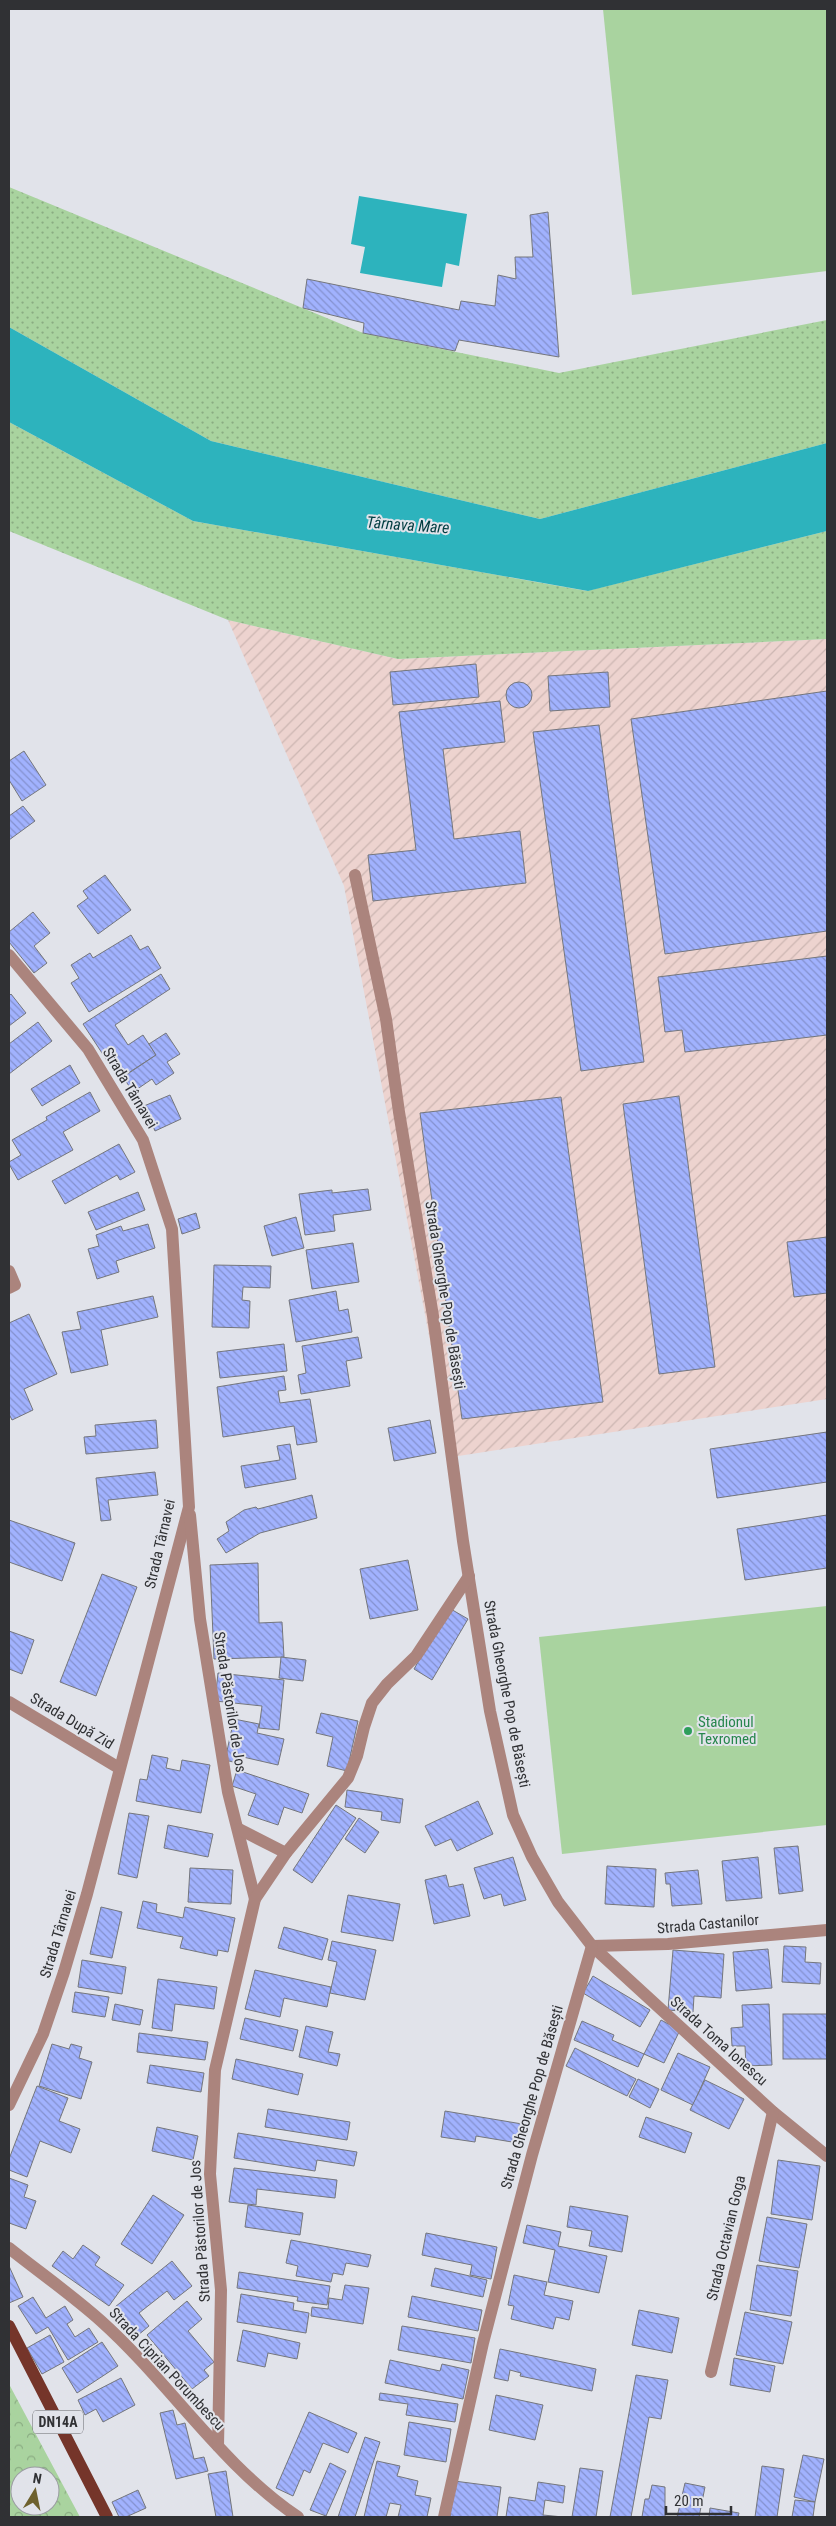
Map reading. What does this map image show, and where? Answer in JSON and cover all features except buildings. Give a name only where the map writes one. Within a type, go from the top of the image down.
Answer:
[{"type":"main road","name":"DN14A","points":[[9,2326],[107,2517]]},
{"type":"street","name":"Strada Gheorghe Pop de Băsești","points":[[355,875],[386,1019],[399,1112],[434,1316],[469,1576],[490,1711],[513,1815],[536,1865],[558,1902],[592,1946],[532,2155],[483,2343],[444,2517]]},
{"type":"street","name":"Strada Târnavei","points":[[9,955],[88,1049],[143,1140],[172,1229],[189,1507],[87,1894],[64,1972],[43,2034],[9,2105]]},
{"type":"street","points":[[9,1271],[15,1285],[9,1288]]},
{"type":"street","name":"Strada Păstorilor de Jos","points":[[189,1507],[200,1619],[228,1792],[239,1829],[255,1899]]},
{"type":"street","name":"Strada Păstorilor de Jos","points":[[218,2446],[221,2290],[210,2174],[214,2070],[255,1899],[286,1853],[348,1778],[357,1756],[372,1704],[387,1684],[416,1656],[469,1576]]},
{"type":"street","name":"Strada După Zid","points":[[9,1702],[119,1768]]},
{"type":"street","points":[[239,1829],[286,1853]]},
{"type":"street","name":"Strada Castanilor","points":[[592,1946],[668,1944],[827,1930]]},
{"type":"street","name":"Strada Toma Ionescu","points":[[592,1946],[773,2112],[827,2156]]},
{"type":"street","name":"Strada Octavian Goga","points":[[711,2372],[773,2112]]},
{"type":"street","name":"Strada Ciprian Porumbescu","points":[[9,2248],[102,2321],[218,2446],[278,2504],[298,2517]]},
{"type":"shaded area","points":[[228,620],[398,659],[827,639],[827,1399],[452,1457],[344,886]]},
{"type":"green space","points":[[603,9],[827,9],[827,271],[632,295]]},
{"type":"green space","points":[[9,187],[363,333],[559,373],[827,320],[827,443],[540,519],[211,441],[9,327]]},
{"type":"green space","points":[[9,422],[193,521],[587,591],[827,531],[827,639],[398,659],[228,620],[9,531]]},
{"type":"green space","name":"Stadionul Texromed","points":[[827,1606],[827,1825],[562,1854],[539,1637]]},
{"type":"green space","points":[[9,2384],[53,2466],[10,2466],[10,2516],[60,2516],[60,2480],[80,2517],[9,2517]]},
{"type":"water","points":[[359,196],[467,214],[459,266],[446,263],[442,287],[360,273],[365,247],[351,244]]},
{"type":"water","name":"Târnava Mare","points":[[9,327],[211,441],[540,519],[827,443],[827,531],[588,591],[193,521],[9,422]]},
{"type":"place","name":"Stadionul Texromed","points":[[688,1731]]}]
